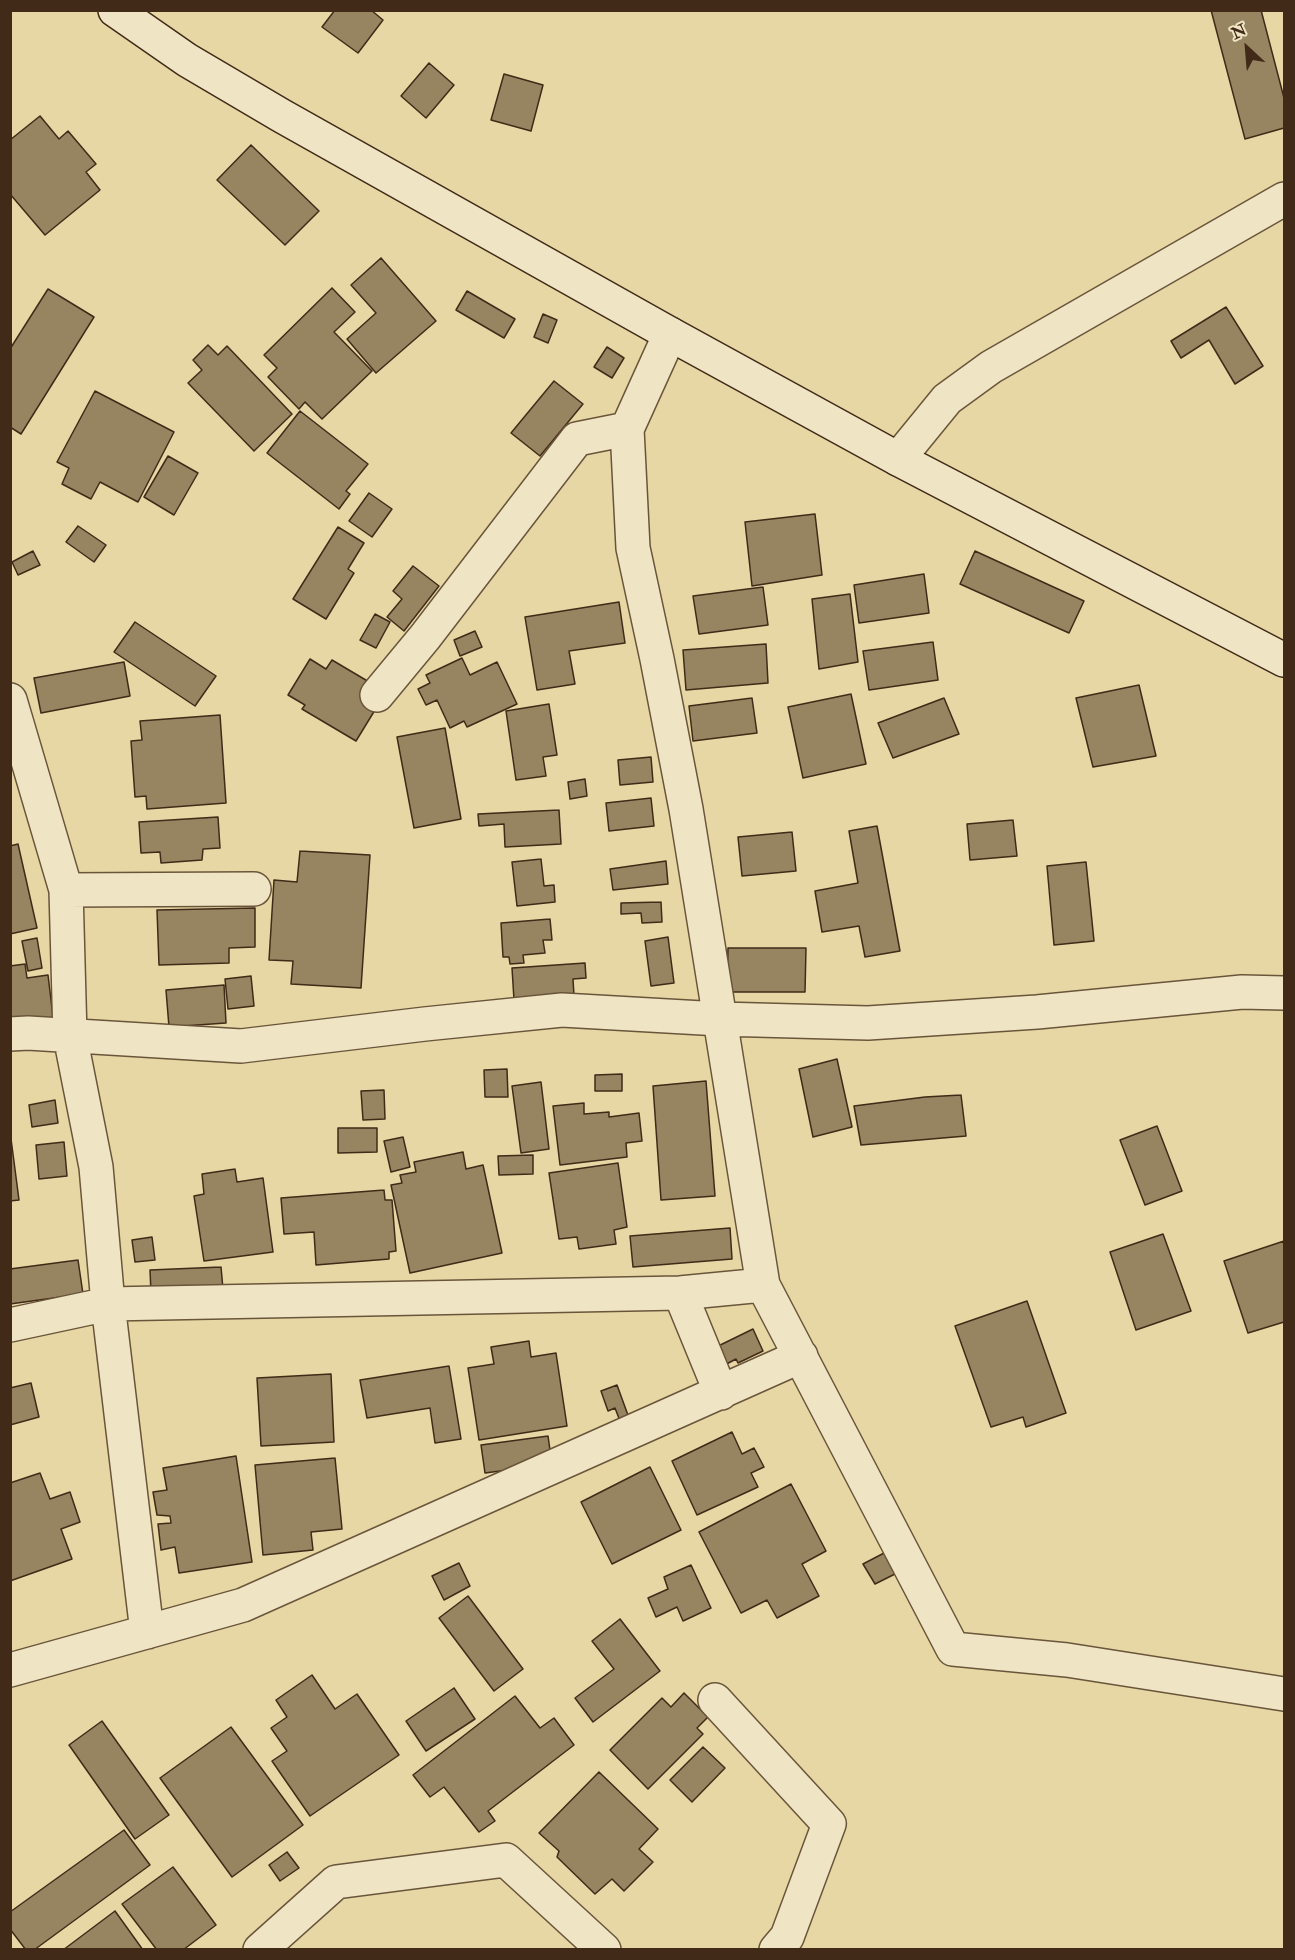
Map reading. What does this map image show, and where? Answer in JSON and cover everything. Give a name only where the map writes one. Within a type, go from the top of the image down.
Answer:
[{"type":"street","points":[[115,10],[187,60],[282,116],[670,334],[898,459],[1284,660]]},
{"type":"street","points":[[898,459],[947,399],[991,367],[1284,199]]},
{"type":"street","points":[[670,334],[627,429],[633,548],[686,809],[763,1286],[953,1649],[1067,1660],[1284,1694]]},
{"type":"street","points":[[377,695],[425,638],[577,439],[627,429]]},
{"type":"street","points":[[10,700],[66,890],[70,1036],[96,1167],[108,1304],[147,1632]]},
{"type":"street","points":[[66,890],[254,889]]},
{"type":"street","points":[[10,1034],[28,1033],[241,1046],[562,1010],[720,1019],[868,1023],[1037,1012],[1242,992],[1284,993]]},
{"type":"street","points":[[10,1325],[108,1304],[680,1293],[763,1286]]},
{"type":"street","points":[[680,1293],[720,1393]]},
{"type":"street","points":[[10,1670],[243,1605],[801,1356]]},
{"type":"street","points":[[715,1700],[829,1824],[787,1937],[776,1950]]},
{"type":"street","points":[[260,1950],[336,1882],[506,1860],[604,1950]]},
{"type":"building","points":[[335,10],[371,10],[383,20],[358,53],[322,27]]},
{"type":"building","points":[[1211,10],[1261,10],[1284,98],[1284,128],[1245,139]]},
{"type":"building","points":[[429,63],[454,85],[426,118],[401,96]]},
{"type":"building","points":[[504,74],[543,85],[531,131],[491,120]]},
{"type":"building","points":[[40,116],[59,139],[68,131],[96,164],[86,172],[100,190],[45,235],[10,194],[10,140]]},
{"type":"building","points":[[251,145],[319,211],[285,245],[217,180]]},
{"type":"building","points":[[381,258],[436,321],[376,373],[347,339],[376,313],[351,285]]},
{"type":"building","points":[[332,288],[355,312],[334,332],[372,371],[322,419],[305,402],[299,409],[268,377],[277,368],[264,355]]},
{"type":"building","points":[[48,289],[94,317],[21,434],[10,427],[10,349]]},
{"type":"building","points":[[467,291],[515,319],[504,338],[456,310]]},
{"type":"building","points":[[1226,307],[1263,366],[1235,384],[1209,340],[1181,358],[1171,341]]},
{"type":"building","points":[[543,314],[557,320],[548,343],[534,337]]},
{"type":"building","points":[[208,345],[218,355],[227,346],[292,414],[254,451],[188,383],[202,370],[193,360]]},
{"type":"building","points":[[607,347],[624,358],[612,378],[594,367]]},
{"type":"building","points":[[554,381],[583,404],[540,456],[511,433]]},
{"type":"building","points":[[95,391],[174,432],[138,502],[100,482],[91,499],[62,484],[69,468],[57,462]]},
{"type":"building","points":[[300,411],[368,464],[346,491],[350,494],[339,509],[267,453]]},
{"type":"building","points":[[168,456],[198,473],[174,515],[144,497]]},
{"type":"building","points":[[369,493],[392,509],[372,537],[349,521]]},
{"type":"building","points":[[815,514],[822,575],[752,586],[745,522]]},
{"type":"building","points":[[78,526],[106,545],[94,562],[66,542]]},
{"type":"building","points":[[338,527],[364,543],[348,569],[354,573],[326,619],[293,599]]},
{"type":"building","points":[[33,551],[40,565],[18,575],[12,562]]},
{"type":"building","points":[[975,551],[1084,601],[1069,633],[960,584]]},
{"type":"building","points":[[413,566],[439,586],[404,631],[387,617],[402,599],[393,591]]},
{"type":"building","points":[[924,574],[929,613],[859,623],[854,585]]},
{"type":"building","points":[[763,587],[768,625],[699,634],[693,596]]},
{"type":"building","points":[[850,594],[858,662],[819,669],[812,599]]},
{"type":"building","points":[[619,602],[625,643],[569,651],[575,684],[537,690],[525,617]]},
{"type":"building","points":[[375,614],[390,622],[376,648],[360,640]]},
{"type":"building","points":[[135,622],[216,676],[195,706],[114,652]]},
{"type":"building","points":[[475,631],[482,647],[460,656],[454,640]]},
{"type":"building","points":[[933,642],[938,680],[869,690],[863,651]]},
{"type":"building","points":[[766,644],[768,683],[686,690],[683,650]]},
{"type":"building","points":[[462,658],[470,675],[497,662],[517,704],[467,727],[464,721],[450,728],[437,700],[426,705],[418,689],[430,683],[426,675]]},
{"type":"building","points":[[310,659],[326,669],[332,660],[386,692],[356,741],[302,709],[305,705],[288,695]]},
{"type":"building","points":[[124,662],[130,696],[41,713],[34,678]]},
{"type":"building","points":[[1139,685],[1156,756],[1093,767],[1076,698]]},
{"type":"building","points":[[851,694],[866,764],[803,778],[788,707]]},
{"type":"building","points":[[752,698],[757,733],[693,741],[689,706]]},
{"type":"building","points":[[944,698],[959,734],[893,758],[878,723]]},
{"type":"building","points":[[549,704],[557,755],[543,757],[546,776],[516,780],[506,711]]},
{"type":"building","points":[[220,715],[226,803],[147,809],[146,796],[135,797],[131,741],[142,740],[140,721]]},
{"type":"building","points":[[445,728],[461,819],[414,828],[397,737]]},
{"type":"building","points":[[651,757],[653,782],[620,785],[618,760]]},
{"type":"building","points":[[585,779],[587,796],[570,799],[568,782]]},
{"type":"building","points":[[651,798],[654,826],[609,831],[606,803]]},
{"type":"building","points":[[559,810],[561,844],[505,847],[504,824],[479,826],[478,814]]},
{"type":"building","points":[[218,817],[220,848],[203,849],[202,860],[161,863],[160,852],[141,853],[139,822]]},
{"type":"building","points":[[1013,820],[1017,856],[970,860],[967,824]]},
{"type":"building","points":[[877,826],[900,951],[865,957],[859,926],[822,932],[815,891],[858,883],[849,831]]},
{"type":"building","points":[[792,832],[796,871],[742,876],[738,837]]},
{"type":"building","points":[[18,844],[37,928],[10,934],[10,846]]},
{"type":"building","points":[[300,851],[370,855],[361,988],[291,984],[293,961],[269,960],[274,880],[297,882]]},
{"type":"building","points":[[541,859],[544,886],[554,885],[555,902],[517,906],[512,862]]},
{"type":"building","points":[[666,861],[668,884],[613,890],[610,869]]},
{"type":"building","points":[[1086,862],[1094,941],[1054,945],[1047,866]]},
{"type":"building","points":[[661,902],[662,922],[642,923],[641,913],[621,914],[621,903]]},
{"type":"building","points":[[255,908],[255,947],[229,948],[229,963],[159,965],[157,910]]},
{"type":"building","points":[[550,919],[552,940],[543,940],[545,953],[523,955],[524,963],[510,964],[509,957],[503,957],[501,923]]},
{"type":"building","points":[[668,937],[674,983],[651,986],[645,941]]},
{"type":"building","points":[[37,938],[42,968],[28,971],[22,941]]},
{"type":"building","points":[[728,948],[806,948],[805,992],[727,992]]},
{"type":"building","points":[[585,963],[586,978],[573,979],[574,996],[514,1000],[512,968]]},
{"type":"building","points":[[25,964],[27,978],[48,975],[55,1033],[10,1040],[10,966]]},
{"type":"building","points":[[251,976],[254,1006],[228,1009],[225,979]]},
{"type":"building","points":[[224,985],[226,1023],[169,1027],[166,990]]},
{"type":"building","points":[[837,1059],[852,1127],[813,1137],[799,1069]]},
{"type":"building","points":[[507,1069],[508,1097],[485,1097],[484,1070]]},
{"type":"building","points":[[622,1074],[622,1091],[595,1091],[595,1075]]},
{"type":"building","points":[[706,1081],[715,1196],[661,1200],[653,1086]]},
{"type":"building","points":[[541,1082],[549,1149],[521,1153],[512,1086]]},
{"type":"building","points":[[384,1090],[385,1119],[363,1120],[361,1091]]},
{"type":"building","points":[[961,1095],[966,1136],[861,1145],[854,1106]]},
{"type":"building","points":[[55,1100],[58,1123],[32,1127],[29,1105]]},
{"type":"building","points":[[584,1103],[584,1114],[609,1112],[609,1117],[639,1113],[642,1141],[626,1143],[627,1157],[560,1165],[553,1106]]},
{"type":"building","points":[[1157,1126],[1182,1191],[1145,1205],[1120,1140]]},
{"type":"building","points":[[338,1128],[377,1128],[377,1152],[338,1153]]},
{"type":"building","points":[[10,1131],[19,1200],[10,1201]]},
{"type":"building","points":[[403,1137],[410,1167],[391,1172],[384,1141]]},
{"type":"building","points":[[64,1142],[67,1176],[39,1179],[36,1145]]},
{"type":"building","points":[[463,1152],[466,1169],[483,1165],[502,1253],[410,1273],[391,1185],[402,1183],[400,1175],[416,1172],[414,1162]]},
{"type":"building","points":[[533,1155],[533,1174],[499,1175],[498,1156]]},
{"type":"building","points":[[618,1163],[627,1227],[614,1230],[616,1244],[579,1249],[577,1237],[559,1239],[549,1173]]},
{"type":"building","points":[[235,1169],[237,1182],[263,1178],[273,1252],[204,1261],[194,1196],[204,1194],[202,1174]]},
{"type":"building","points":[[384,1190],[385,1200],[392,1200],[396,1251],[389,1252],[389,1259],[316,1265],[314,1232],[284,1234],[281,1198]]},
{"type":"building","points":[[730,1228],[732,1259],[633,1267],[630,1236]]},
{"type":"building","points":[[1163,1234],[1191,1311],[1136,1330],[1110,1252]]},
{"type":"building","points":[[152,1237],[155,1260],[135,1262],[132,1240]]},
{"type":"building","points":[[1284,1241],[1284,1322],[1248,1333],[1224,1261]]},
{"type":"building","points":[[78,1260],[83,1294],[10,1304],[10,1269]]},
{"type":"building","points":[[221,1267],[223,1289],[151,1293],[150,1270]]},
{"type":"building","points":[[1027,1301],[1066,1413],[1026,1427],[1023,1417],[991,1427],[955,1326]]},
{"type":"building","points":[[753,1329],[763,1351],[738,1363],[736,1359],[717,1369],[708,1351]]},
{"type":"building","points":[[529,1341],[531,1357],[556,1353],[567,1426],[479,1440],[468,1368],[494,1364],[491,1347]]},
{"type":"building","points":[[449,1366],[461,1439],[435,1443],[430,1408],[367,1418],[360,1380]]},
{"type":"building","points":[[331,1374],[334,1442],[261,1446],[257,1378]]},
{"type":"building","points":[[31,1383],[39,1417],[10,1425],[10,1388]]},
{"type":"building","points":[[617,1385],[629,1418],[620,1421],[615,1408],[608,1411],[601,1391]]},
{"type":"building","points":[[732,1432],[742,1454],[754,1448],[764,1467],[751,1473],[758,1487],[697,1515],[672,1461]]},
{"type":"building","points":[[548,1436],[554,1478],[523,1468],[485,1473],[481,1445]]},
{"type":"building","points":[[236,1456],[252,1562],[179,1573],[175,1547],[161,1550],[158,1524],[171,1523],[170,1516],[157,1515],[153,1492],[167,1490],[163,1468]]},
{"type":"building","points":[[335,1458],[342,1529],[311,1532],[313,1550],[263,1555],[255,1465]]},
{"type":"building","points":[[650,1467],[681,1530],[612,1564],[581,1502]]},
{"type":"building","points":[[40,1473],[50,1499],[70,1492],[80,1522],[61,1529],[72,1559],[10,1581],[10,1483]]},
{"type":"building","points":[[791,1484],[826,1551],[802,1564],[819,1596],[777,1618],[767,1600],[741,1613],[699,1532]]},
{"type":"building","points":[[886,1552],[897,1573],[875,1584],[863,1564]]},
{"type":"building","points":[[459,1563],[470,1586],[444,1600],[432,1576]]},
{"type":"building","points":[[691,1565],[711,1608],[683,1621],[677,1607],[656,1617],[648,1598],[668,1589],[664,1577]]},
{"type":"building","points":[[468,1596],[523,1669],[494,1691],[439,1618]]},
{"type":"building","points":[[620,1619],[660,1671],[593,1722],[575,1698],[614,1669],[592,1641]]},
{"type":"building","points":[[312,1675],[335,1709],[357,1694],[399,1755],[310,1816],[272,1761],[287,1751],[271,1728],[287,1717],[276,1700]]},
{"type":"building","points":[[454,1688],[475,1719],[426,1751],[406,1721]]},
{"type":"building","points":[[684,1693],[708,1717],[697,1728],[703,1734],[648,1789],[610,1750],[662,1698],[671,1707]]},
{"type":"building","points":[[515,1696],[540,1728],[554,1718],[574,1745],[488,1811],[495,1821],[479,1832],[444,1787],[430,1797],[413,1775]]},
{"type":"building","points":[[102,1721],[169,1815],[135,1839],[69,1745]]},
{"type":"building","points":[[231,1727],[303,1825],[232,1877],[160,1778]]},
{"type":"building","points":[[703,1747],[725,1768],[692,1802],[670,1780]]},
{"type":"building","points":[[599,1772],[658,1829],[639,1849],[653,1862],[624,1891],[612,1879],[595,1894],[557,1857],[559,1851],[539,1833]]},
{"type":"building","points":[[124,1830],[150,1865],[34,1950],[26,1950],[10,1929],[10,1912]]},
{"type":"building","points":[[287,1852],[299,1868],[280,1881],[269,1865]]},
{"type":"building","points":[[173,1867],[216,1925],[183,1950],[157,1950],[122,1904]]},
{"type":"building","points":[[115,1911],[143,1950],[63,1950]]}]
